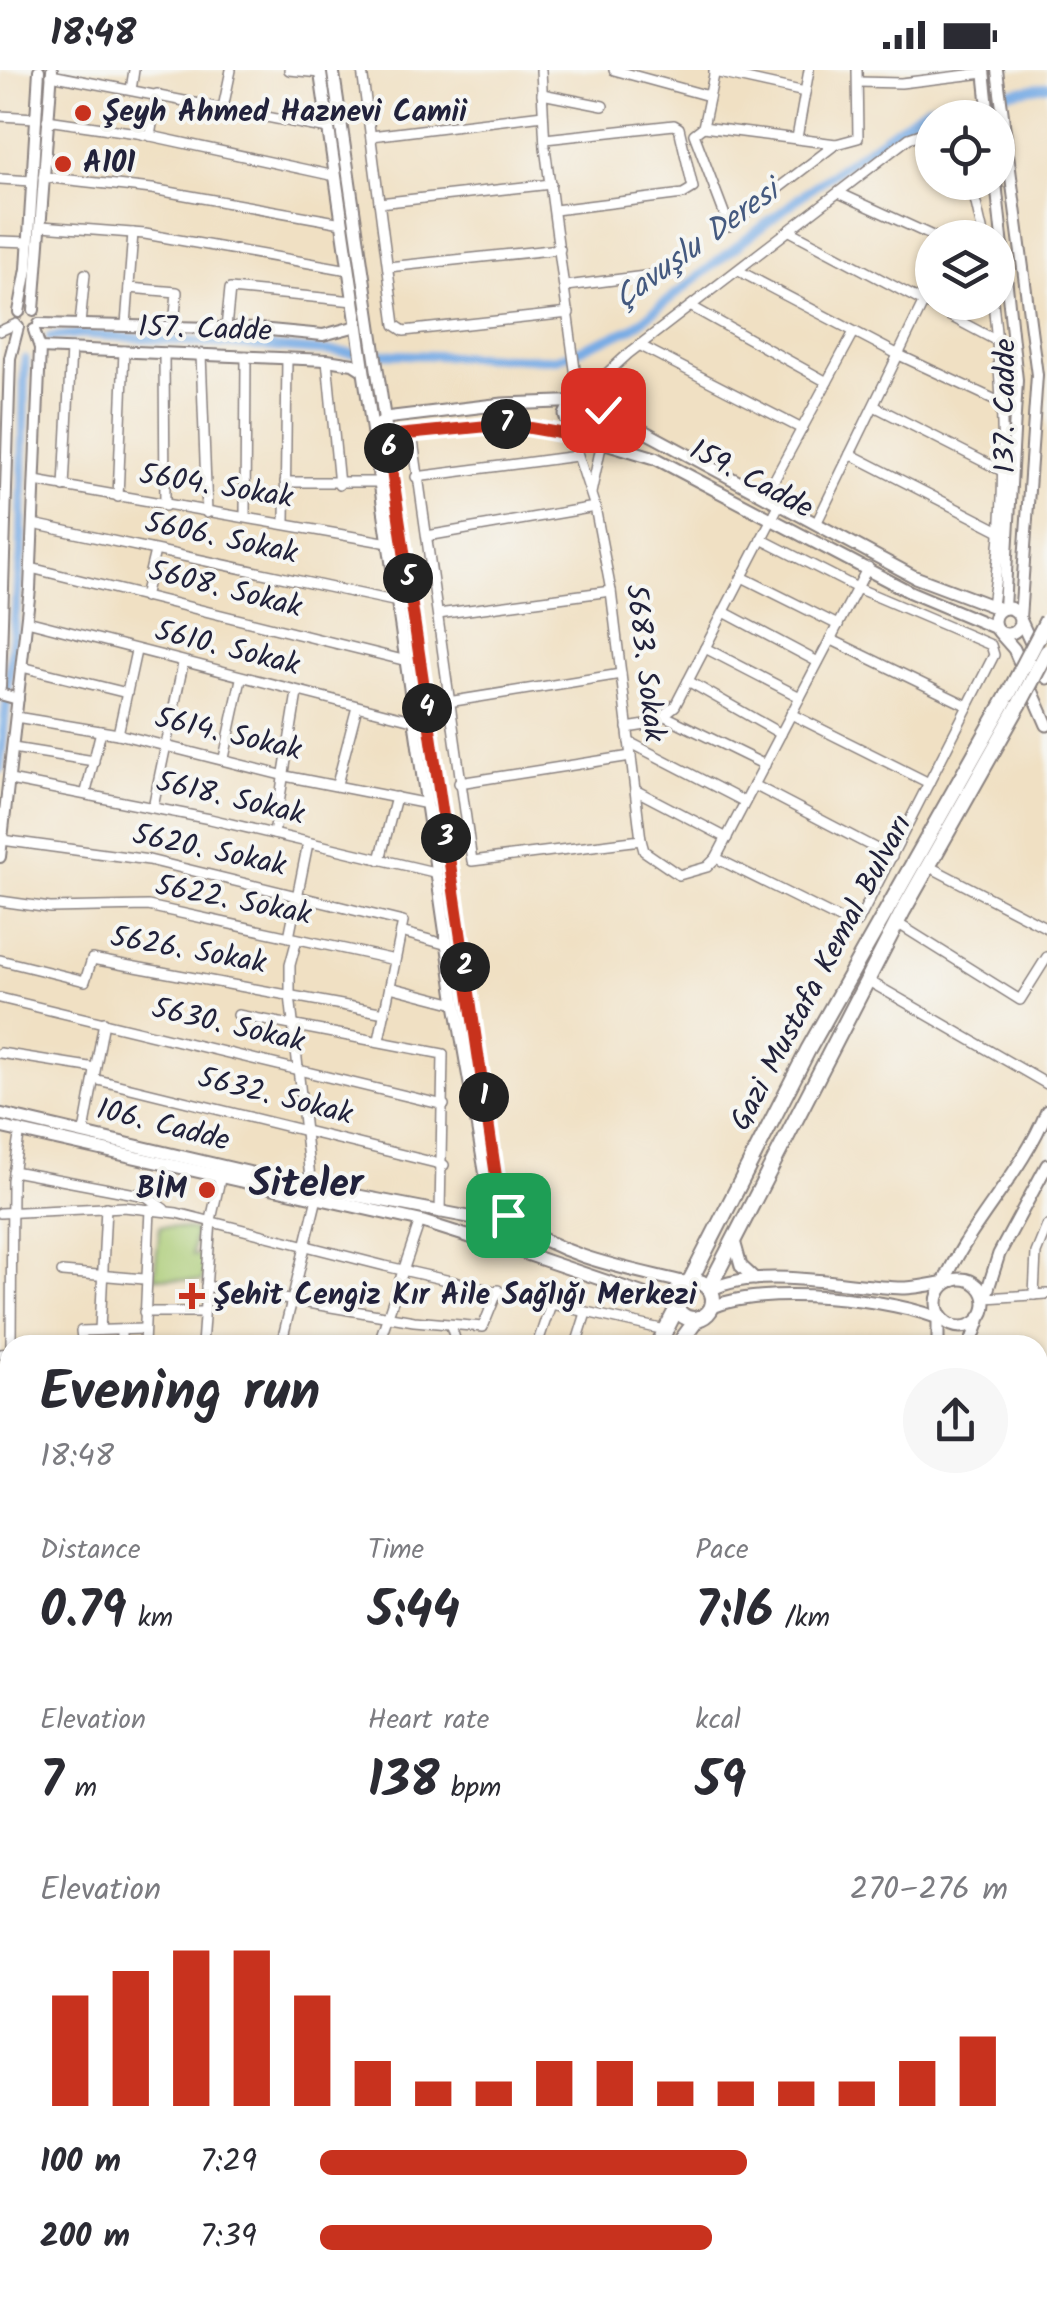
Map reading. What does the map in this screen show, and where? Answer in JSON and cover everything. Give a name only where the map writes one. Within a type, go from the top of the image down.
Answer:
[{"type":"highway","points":[[1013,700],[1047,620]]},
{"type":"highway","points":[[1013,700],[1047,652]]},
{"type":"highway","name":"Gazi Mustafa Kemal Bulvarı","points":[[710,1289],[1013,700]]},
{"type":"highway","name":"Gazi Mustafa Kemal Bulvarı","points":[[688,1282],[808,1050],[1013,700]]},
{"type":"highway","points":[[663,1335],[676,1306],[678,1290],[688,1282],[710,1289],[712,1308],[685,1335]]},
{"type":"highway","points":[[676,1306],[684,1316],[698,1318]]},
{"type":"main road","points":[[324,71],[328,129],[456,1004],[486,1176],[486,1242],[676,1306]]},
{"type":"main road","points":[[324,71],[374,338],[496,1176],[514,1221],[515,1240],[506,1247]]},
{"type":"main road","points":[[374,432],[384,418],[576,400]]},
{"type":"main road","points":[[570,434],[564,415],[576,400]]},
{"type":"main road","name":"159. Cadde","points":[[576,400],[603,410],[928,584],[999,607]]},
{"type":"main road","points":[[588,438],[598,428],[603,410]]},
{"type":"main road","name":"159. Cadde","points":[[374,432],[387,436],[508,424],[588,438],[655,458],[867,569],[998,630]]},
{"type":"main road","points":[[998,630],[1012,633],[1020,619],[1016,611],[999,607],[994,620],[998,630],[1014,649],[1047,725]]},
{"type":"main road","name":"137. Cadde","points":[[1020,619],[1047,678]]},
{"type":"main road","points":[[939,1335],[955,1254],[1023,1160],[1047,1111]]},
{"type":"main road","name":"106. Cadde","points":[[0,1114],[84,1132],[486,1242]]},
{"type":"main road","name":"106. Cadde","points":[[0,1127],[314,1193],[486,1218]]},
{"type":"main road","points":[[974,1335],[999,1254],[1047,1165]]},
{"type":"main road","points":[[486,1218],[502,1213],[556,1246],[616,1268],[688,1282]]},
{"type":"main road","points":[[734,1242],[741,1266],[755,1279]]},
{"type":"main road","points":[[710,1289],[725,1282],[755,1279],[906,1288],[977,1285],[985,1298]]},
{"type":"main road","points":[[712,1308],[728,1300],[766,1294],[914,1309],[967,1327],[980,1319]]},
{"type":"street","points":[[18,699],[0,691],[5,472],[10,358],[38,179],[42,119],[39,70]]},
{"type":"street","points":[[131,90],[134,70]]},
{"type":"street","points":[[222,108],[231,70]]},
{"type":"street","points":[[289,70],[324,71]]},
{"type":"street","points":[[370,70],[362,71],[395,325],[404,332],[569,313]]},
{"type":"street","points":[[541,70],[544,140],[566,286],[576,400]]},
{"type":"street","points":[[797,138],[810,70]]},
{"type":"street","points":[[909,70],[911,82]]},
{"type":"street","points":[[614,71],[710,96]]},
{"type":"street","points":[[806,92],[715,71],[703,127],[694,134],[729,226],[836,144],[858,138],[857,76],[911,82],[990,74],[990,100]]},
{"type":"street","points":[[42,119],[52,73],[328,129]]},
{"type":"street","name":"137. Cadde","points":[[990,74],[1004,124],[1037,375],[1020,619]]},
{"type":"street","points":[[150,136],[157,94]]},
{"type":"street","points":[[542,94],[603,106]]},
{"type":"street","points":[[370,136],[543,115]]},
{"type":"street","points":[[0,116],[150,136],[336,176]]},
{"type":"street","points":[[544,140],[674,125],[679,128],[693,188],[683,194],[554,210]]},
{"type":"street","points":[[703,127],[836,144]]},
{"type":"street","points":[[576,400],[639,345],[915,136]]},
{"type":"street","points":[[0,179],[168,192],[342,222]]},
{"type":"street","points":[[0,857],[31,568],[40,348],[34,310],[42,226],[38,179]]},
{"type":"street","points":[[379,203],[551,184]]},
{"type":"street","points":[[838,194],[915,228]]},
{"type":"street","name":"137. Cadde","points":[[998,200],[1016,380],[999,607]]},
{"type":"street","points":[[42,226],[133,234],[349,270]]},
{"type":"street","points":[[790,232],[915,299]]},
{"type":"street","points":[[126,326],[133,234]]},
{"type":"street","points":[[0,241],[29,242]]},
{"type":"street","points":[[388,267],[560,248]]},
{"type":"street","points":[[738,271],[898,355],[1004,404]]},
{"type":"street","points":[[80,324],[85,274]]},
{"type":"street","points":[[566,286],[652,276]]},
{"type":"street","points":[[129,288],[177,292],[174,327]]},
{"type":"street","points":[[226,328],[230,289],[354,301]]},
{"type":"street","points":[[692,307],[827,382]]},
{"type":"street","points":[[0,331],[34,310]]},
{"type":"street","points":[[816,524],[916,320]]},
{"type":"street","points":[[957,320],[998,340]]},
{"type":"street","points":[[995,320],[1004,404],[999,607]]},
{"type":"street","name":"157. Cadde","points":[[18,321],[37,327],[80,324],[323,334],[358,331]]},
{"type":"street","points":[[766,498],[854,332]]},
{"type":"street","points":[[639,345],[802,429]]},
{"type":"street","name":"157. Cadde","points":[[40,348],[327,360],[353,364],[364,371]]},
{"type":"street","points":[[64,486],[70,350]]},
{"type":"street","points":[[118,497],[124,352]]},
{"type":"street","points":[[164,353],[165,506]]},
{"type":"street","points":[[201,354],[207,513]]},
{"type":"street","points":[[245,518],[246,356]]},
{"type":"street","points":[[285,522],[287,358]]},
{"type":"street","points":[[327,360],[339,485]]},
{"type":"street","points":[[603,410],[611,395],[606,376]]},
{"type":"street","points":[[874,406],[1002,471]]},
{"type":"street","points":[[412,433],[472,861],[642,840],[644,851],[679,875],[708,867],[874,555]]},
{"type":"street","name":"5683. Sokak","points":[[570,434],[595,507],[642,840]]},
{"type":"street","name":"5683. Sokak","points":[[591,493],[602,442]]},
{"type":"street","points":[[850,454],[1000,531]]},
{"type":"street","points":[[416,477],[577,456]]},
{"type":"street","name":"5604. Sokak","points":[[34,481],[390,543]]},
{"type":"street","points":[[286,482],[380,482]]},
{"type":"street","points":[[628,728],[666,717],[779,504]]},
{"type":"street","points":[[427,536],[595,507]]},
{"type":"street","name":"5606. Sokak","points":[[33,524],[398,602]]},
{"type":"street","points":[[716,858],[847,923],[858,922],[994,655],[991,645],[857,588],[761,540]]},
{"type":"street","points":[[144,596],[155,551]]},
{"type":"street","name":"5608. Sokak","points":[[31,568],[407,661]]},
{"type":"street","points":[[742,576],[838,625]]},
{"type":"street","points":[[438,614],[610,592]]},
{"type":"street","points":[[724,612],[818,662]]},
{"type":"street","name":"5610. Sokak","points":[[27,621],[416,721]]},
{"type":"street","points":[[830,639],[968,706]]},
{"type":"street","points":[[706,648],[800,696]]},
{"type":"street","points":[[118,734],[136,651]]},
{"type":"street","points":[[153,807],[183,664]]},
{"type":"street","points":[[22,667],[127,693]]},
{"type":"street","points":[[448,702],[621,674]]},
{"type":"street","points":[[224,758],[241,679]]},
{"type":"street","points":[[688,681],[781,734]]},
{"type":"street","points":[[274,834],[297,693]]},
{"type":"street","points":[[337,784],[357,707]]},
{"type":"street","points":[[791,714],[929,783]]},
{"type":"street","points":[[666,717],[764,765]]},
{"type":"street","name":"5614. Sokak","points":[[16,718],[118,734],[285,776],[428,804]]},
{"type":"street","points":[[86,792],[101,732]]},
{"type":"street","points":[[629,742],[745,802]]},
{"type":"street","points":[[13,748],[94,761]]},
{"type":"street","points":[[459,783],[631,756]]},
{"type":"street","name":"5618. Sokak","points":[[10,780],[86,792],[438,872]]},
{"type":"street","points":[[754,786],[892,857]]},
{"type":"street","points":[[635,790],[726,838]]},
{"type":"street","points":[[380,860],[396,797]]},
{"type":"street","name":"5620. Sokak","points":[[2,840],[149,860],[296,895],[448,945]]},
{"type":"street","points":[[283,1335],[314,1193],[290,995],[296,895],[308,842]]},
{"type":"street","points":[[928,866],[1047,928]]},
{"type":"street","name":"5622. Sokak","points":[[0,902],[50,908],[148,906],[395,960]]},
{"type":"street","points":[[897,923],[1020,1000],[1047,957]]},
{"type":"street","points":[[379,1040],[402,927]]},
{"type":"street","name":"5626. Sokak","points":[[0,960],[86,981],[92,959],[385,1013]]},
{"type":"street","points":[[868,980],[1047,1084]]},
{"type":"street","points":[[390,987],[456,1004]]},
{"type":"street","name":"5630. Sokak","points":[[0,998],[444,1105]]},
{"type":"street","points":[[238,1015],[443,1054],[444,1165],[440,1213]]},
{"type":"street","points":[[84,1132],[104,1022]]},
{"type":"street","name":"5632. Sokak","points":[[0,1053],[94,1073],[444,1165]]},
{"type":"street","points":[[10,1335],[6,1247],[20,1130]]},
{"type":"street","points":[[14,1171],[146,1196],[166,1211]]},
{"type":"street","points":[[202,1335],[211,1220],[221,1175]]},
{"type":"street","points":[[100,1330],[106,1207]]},
{"type":"street","points":[[0,1213],[106,1207],[166,1211],[665,1330]]},
{"type":"street","points":[[144,1335],[150,1209]]},
{"type":"street","points":[[383,1335],[420,1221]]},
{"type":"street","points":[[1034,1295],[1036,1254],[1047,1226]]},
{"type":"street","points":[[62,1272],[144,1279]]},
{"type":"street","points":[[206,1286],[451,1326],[482,1327],[498,1290]]},
{"type":"street","points":[[985,1298],[1047,1294]]},
{"type":"street","points":[[541,1335],[550,1304]]},
{"type":"street","points":[[144,1312],[203,1312]]},
{"type":"street","points":[[579,1335],[586,1313]]},
{"type":"street","points":[[451,1326],[454,1335]]},
{"type":"street","points":[[81,1335],[81,1331],[144,1329]]},
{"type":"street","points":[[121,1330],[121,1335]]},
{"type":"green space","points":[[160,1226],[195,1230],[192,1255],[205,1256],[202,1282],[154,1277]]},
{"type":"waterway","name":"Çavuşlu Deresi","points":[[50,337],[79,334],[352,353],[556,359],[631,329],[809,190],[927,107],[1047,86]]},
{"type":"waterway","name":"Çavuşlu Deresi","points":[[0,769],[21,555],[25,359]]},
{"type":"place","name":"Şeyh Ahmed Haznevi Camii","points":[[83,113]]},
{"type":"place","name":"A101","points":[[63,164]]},
{"type":"place","name":"BİM","points":[[207,1190]]},
{"type":"place","name":"Şehit Cengiz Kır Aile Sağlığı Merkezi","points":[[192,1296]]},
{"type":"district","name":"Siteler","points":[[306,1185]]},
{"type":"route","points":[[508,1215],[512,1218],[502,1201],[496,1176],[387,436],[508,424],[588,438],[598,428],[603,410]]}]
